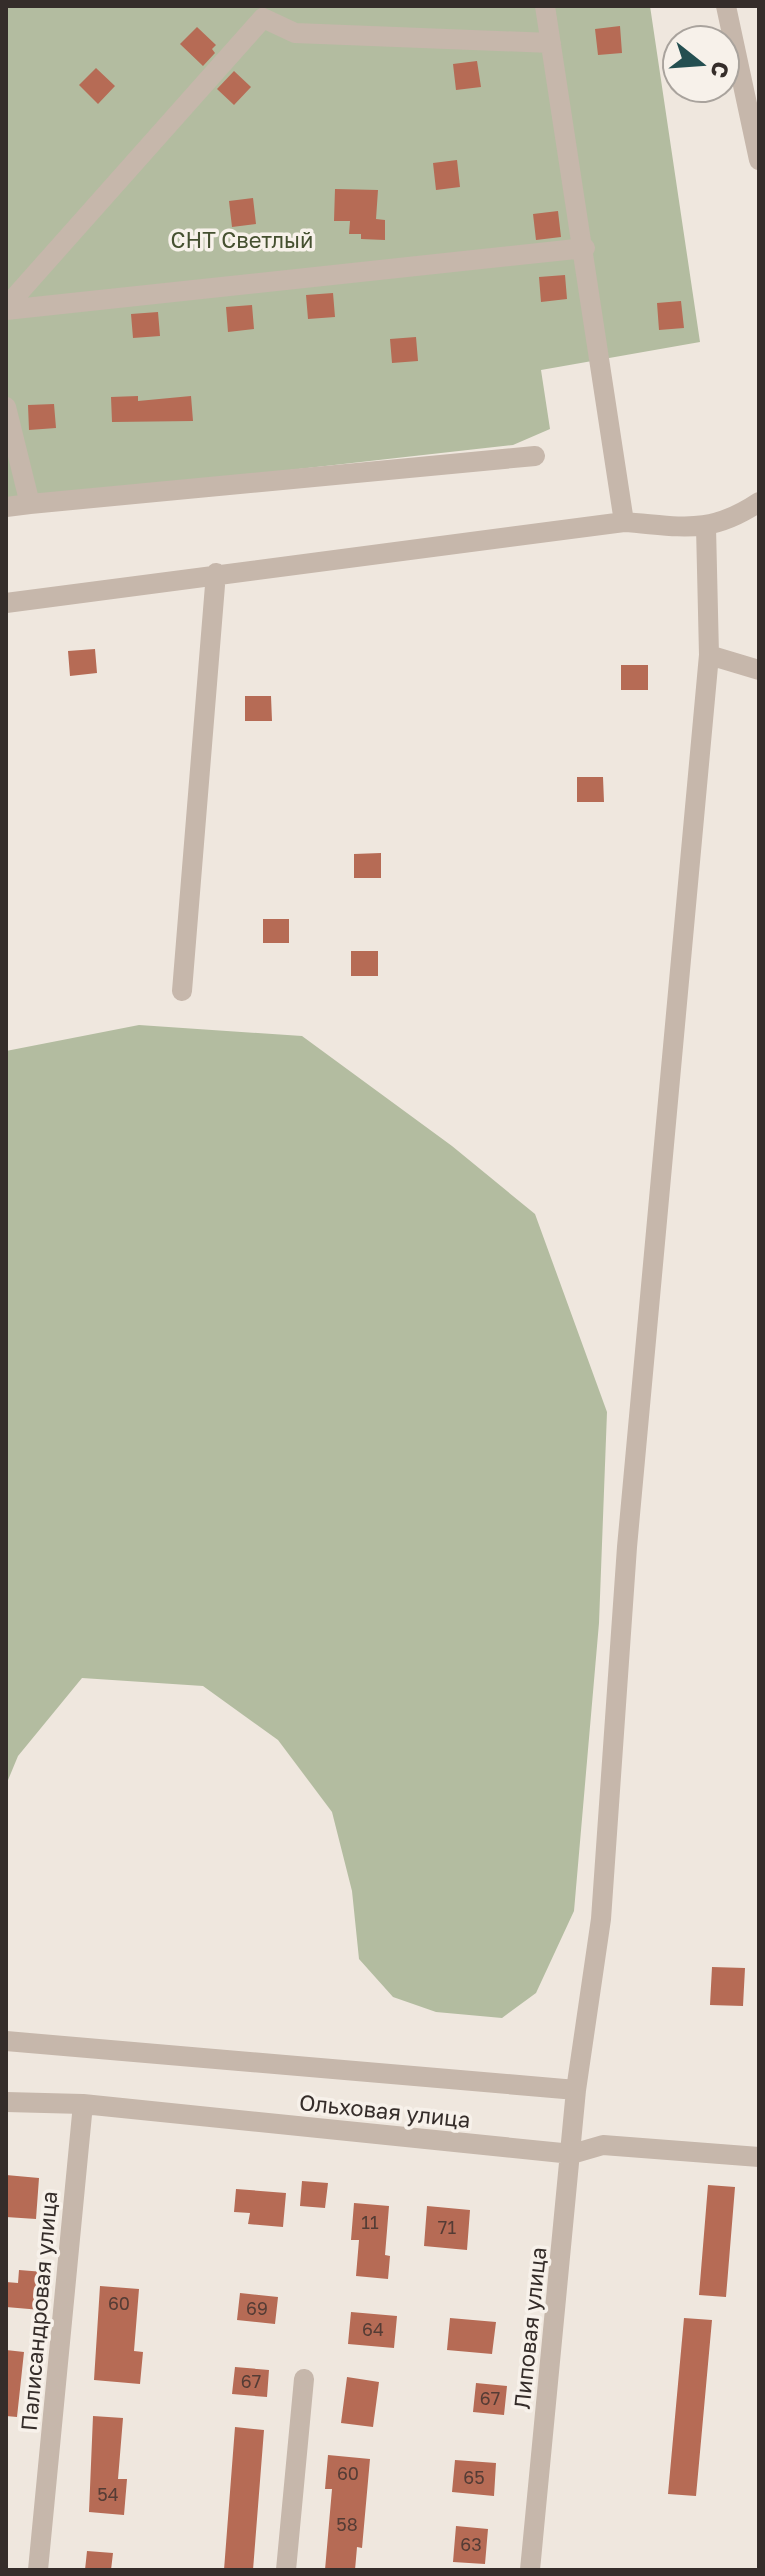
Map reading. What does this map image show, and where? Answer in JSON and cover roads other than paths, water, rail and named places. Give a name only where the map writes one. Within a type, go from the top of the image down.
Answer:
[{"type":"street","points":[[545,6],[585,248],[624,522]]},
{"type":"street","points":[[726,6],[759,160]]},
{"type":"street","points":[[6,309],[267,12],[295,33],[551,43]]},
{"type":"street","points":[[6,309],[585,248]]},
{"type":"street","points":[[6,407],[30,504]]},
{"type":"street","points":[[6,507],[535,456]]},
{"type":"street","points":[[6,603],[216,573],[624,522],[706,527],[739,516],[759,502]]},
{"type":"street","name":"Липовая улица","points":[[530,2570],[576,2090],[601,1919],[627,1547],[709,655],[706,527]]},
{"type":"street","points":[[182,991],[216,573]]},
{"type":"street","points":[[709,655],[759,670]]},
{"type":"street","points":[[6,2041],[576,2090]]},
{"type":"street","name":"Ольховая улица","points":[[6,2102],[83,2104],[572,2154],[603,2145],[759,2157]]},
{"type":"street","name":"Палисандровая улица","points":[[38,2570],[83,2104]]},
{"type":"street","points":[[286,2570],[304,2379]]},
{"type":"park label","name":"СНТ Светлый","points":[[242,240]]}]
